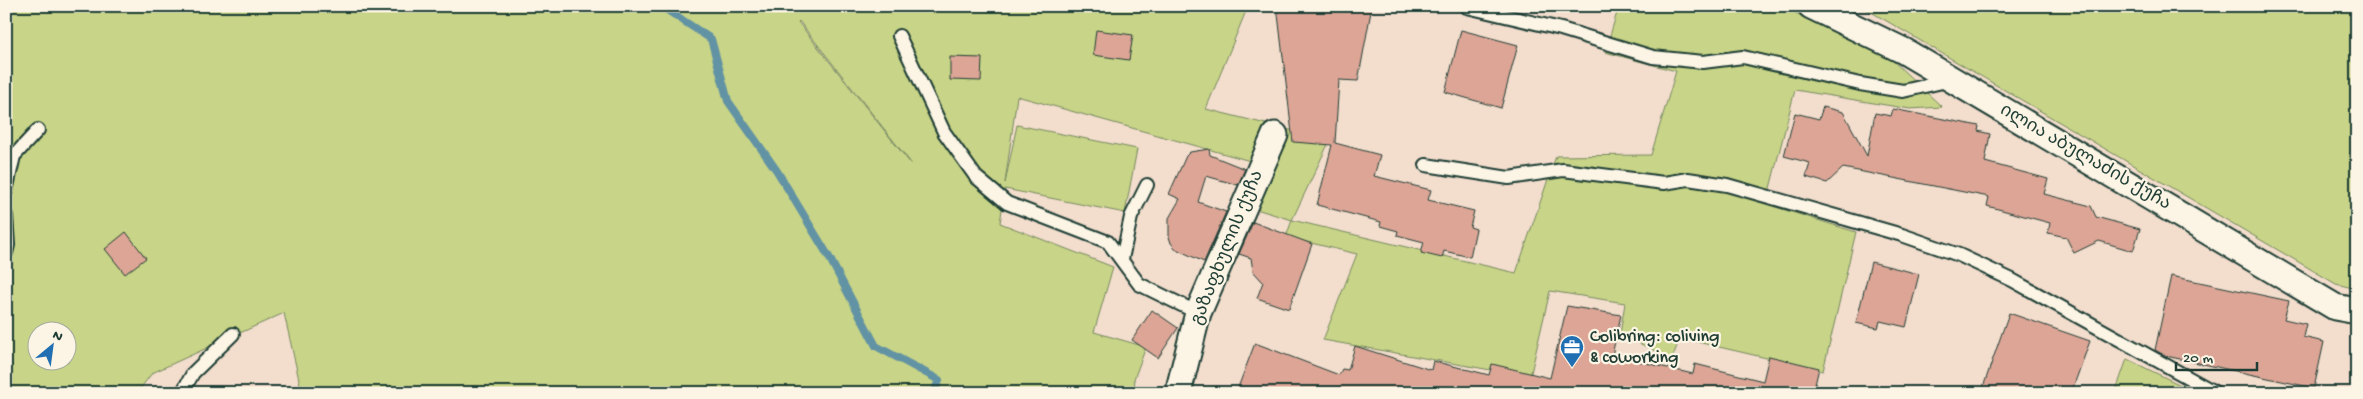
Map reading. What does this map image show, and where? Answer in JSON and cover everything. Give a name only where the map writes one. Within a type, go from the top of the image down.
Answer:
[{"type":"street","name":"ილია აბულაძის ქუჩა","points":[[1811,6],[1904,51],[2346,309],[2357,327]]},
{"type":"street","name":"გაზაფხულის ქუჩა","points":[[1178,393],[1198,313],[1275,134]]},
{"type":"lane","points":[[1467,7],[1561,29],[1653,57],[1703,62],[1743,57],[1860,84],[1904,91],[1951,80]]},
{"type":"lane","points":[[899,36],[944,132],[976,177],[1007,204],[1108,242],[1139,284],[1198,313]]},
{"type":"lane","points":[[6,191],[14,156],[38,130]]},
{"type":"lane","points":[[1426,165],[1509,178],[1563,170],[1664,183],[1688,179],[1727,185],[1893,233],[1959,255],[2012,280],[2216,393]]},
{"type":"lane","points":[[1122,259],[1131,217],[1147,184]]},
{"type":"lane","points":[[6,214],[8,245],[6,254]]},
{"type":"lane","points":[[182,393],[193,373],[233,334]]},
{"type":"green space","points":[[6,6],[1248,6],[1206,109],[1330,140],[1292,220],[1256,209],[1272,167],[1017,96],[1005,183],[1017,125],[1137,149],[1125,213],[1005,189],[1000,223],[1113,267],[1094,332],[1146,347],[1134,379],[1136,393],[302,393],[284,313],[152,373],[137,393],[6,393],[6,306],[12,289],[6,287]],"holes":[[[799,21],[911,163],[798,22]]]},
{"type":"green space","points":[[1619,6],[1781,6],[1891,59],[1942,107],[1910,109],[1795,90],[1766,204],[1856,232],[1823,371],[1680,338],[1672,359],[1620,334],[1625,303],[1550,291],[1530,377],[1323,340],[1357,254],[1286,237],[1292,220],[1516,273],[1556,156],[1651,155],[1676,71],[1605,52]]},
{"type":"green space","points":[[1861,6],[2357,6],[2357,289],[2336,284]]},
{"type":"green space","points":[[2127,359],[2197,393],[2115,393]]},
{"type":"building","points":[[1277,6],[1372,6],[1358,81],[1339,80],[1335,143],[1380,155],[1374,176],[1431,190],[1428,200],[1474,211],[1470,227],[1476,229],[1470,257],[1444,251],[1442,258],[1421,253],[1424,242],[1397,235],[1398,231],[1380,226],[1381,222],[1317,205],[1332,145],[1293,142]]},
{"type":"building","points":[[1096,30],[1133,35],[1129,60],[1093,55]]},
{"type":"building","points":[[1461,30],[1518,45],[1501,108],[1445,92]]},
{"type":"building","points":[[950,57],[982,58],[981,81],[950,80]]},
{"type":"building","points":[[1823,107],[1843,112],[1867,156],[1875,113],[1891,116],[1893,109],[1979,126],[1978,131],[1990,134],[1985,162],[2048,179],[2044,194],[2091,206],[2096,217],[2140,229],[2133,251],[2099,241],[2074,253],[2066,237],[2048,233],[2050,223],[1987,206],[1989,197],[1843,168],[1827,183],[1806,177],[1810,163],[1784,156],[1795,113],[1819,119]]},
{"type":"building","points":[[1209,149],[1210,155],[1245,169],[1238,185],[1206,176],[1198,202],[1226,212],[1204,262],[1176,249],[1171,243],[1169,237],[1169,218],[1180,199],[1169,194],[1186,156],[1190,152]]},
{"type":"building","points":[[1253,222],[1312,244],[1289,309],[1257,298],[1263,282],[1253,271],[1251,258],[1239,254]]},
{"type":"building","points":[[126,232],[146,258],[125,274],[105,249]]},
{"type":"building","points":[[1871,262],[1919,274],[1906,327],[1880,321],[1878,328],[1856,323]]},
{"type":"building","points":[[2171,276],[2289,301],[2284,319],[2306,324],[2303,337],[2324,342],[2314,388],[2166,356],[2155,350]]},
{"type":"building","points":[[1567,306],[1621,315],[1612,355],[1693,374],[1695,364],[1763,381],[1769,356],[1819,368],[1813,393],[1236,393],[1255,343],[1339,375],[1342,369],[1348,370],[1355,346],[1431,370],[1433,361],[1489,375],[1492,364],[1550,378]]},
{"type":"building","points":[[1152,310],[1178,328],[1158,358],[1132,340]]},
{"type":"building","points":[[2009,313],[2090,341],[2071,393],[1981,393]]},
{"type":"waterway","points":[[661,6],[711,39],[728,101],[777,171],[829,257],[876,346],[939,380],[934,393]]},
{"type":"place","name":"Colibring: coliving & coworking","points":[[1572,368]]}]
